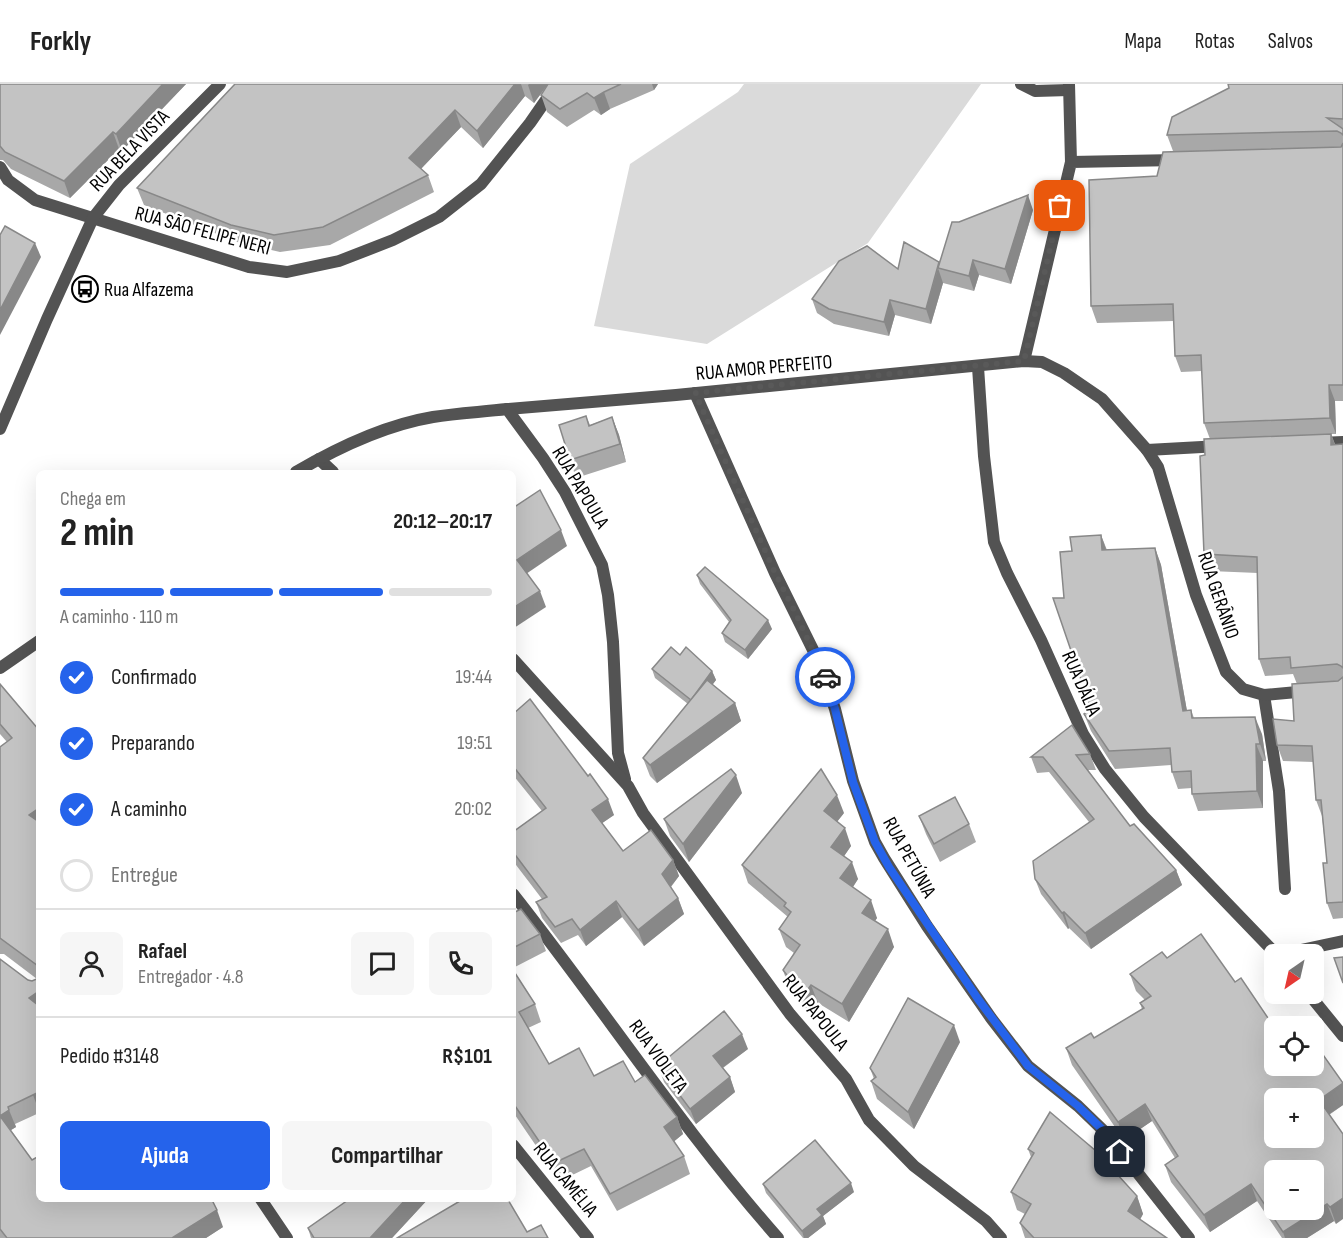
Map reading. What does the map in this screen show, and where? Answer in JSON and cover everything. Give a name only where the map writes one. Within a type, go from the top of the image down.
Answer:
[{"type":"street","name":"RUA BELA VISTA","points":[[93,218],[119,185],[220,84]]},
{"type":"street","name":"RUA SÃO FELIPE NERI","points":[[0,167],[8,180],[35,200],[249,267],[287,272],[339,261],[393,240],[439,217],[481,184],[530,123],[557,84]]},
{"type":"street","points":[[1021,84],[1035,92],[1069,87],[1071,162],[1024,361]]},
{"type":"street","points":[[1071,162],[1189,159]]},
{"type":"street","points":[[0,429],[46,319],[93,218]]},
{"type":"street","name":"RUA AMOR PERFEITO","points":[[507,409],[1024,361]]},
{"type":"street","name":"RUA GERÂNIO","points":[[1024,361],[1042,362],[1064,373],[1102,399],[1147,450],[1158,467],[1196,595],[1226,672],[1243,689],[1264,695]]},
{"type":"street","name":"RUA DÁLIA","points":[[978,367],[984,456],[994,542],[1083,734],[1105,769],[1144,817],[1266,944]]},
{"type":"street","name":"RUA PETÚNIA","points":[[695,393],[775,573],[818,660],[835,709],[853,782],[872,834],[884,858],[927,926],[991,1018],[1028,1066],[1078,1106],[1107,1134],[1189,1238]]},
{"type":"street","points":[[300,470],[369,437],[419,420],[507,409]]},
{"type":"street","name":"RUA PAPOULA","points":[[507,409],[565,492],[602,565],[613,642],[618,753],[628,786],[643,813],[790,1014],[846,1079],[868,1120],[914,1166],[986,1221],[1001,1238]]},
{"type":"street","points":[[1308,443],[1343,442]]},
{"type":"street","points":[[1147,450],[1228,446]]},
{"type":"street","points":[[319,459],[331,470]]},
{"type":"street","points":[[0,668],[36,648]]},
{"type":"street","name":"RUA PAPOULA","points":[[516,662],[628,786]]},
{"type":"street","points":[[1285,889],[1279,791],[1264,695],[1323,690]]},
{"type":"street","name":"RUA VIOLETA","points":[[516,898],[561,955],[686,1126],[778,1238]]},
{"type":"street","points":[[1324,945],[1343,941]]},
{"type":"street","points":[[1317,1004],[1343,1036]]},
{"type":"street","name":"RUA CAMÉLIA","points":[[516,1149],[588,1238]]},
{"type":"street","points":[[263,1202],[287,1238]]},
{"type":"shaded area","points":[[744,84],[981,84],[868,243],[707,344],[594,326],[630,164],[738,92]]},
{"type":"building","points":[[0,84],[163,84],[116,134],[113,132],[64,181],[5,152],[0,146]]},
{"type":"building","points":[[235,84],[515,84],[477,131],[455,110],[409,158],[428,175],[323,227],[274,235],[231,225],[137,188]]},
{"type":"building","points":[[548,84],[621,84],[594,98],[587,93],[560,109],[541,95]]},
{"type":"building","points":[[1228,84],[1343,84],[1343,119],[1327,118],[1343,129],[1343,135],[1337,131],[1167,135],[1172,117],[1229,88]]},
{"type":"building","points":[[1343,143],[1343,385],[1329,385],[1330,418],[1204,423],[1201,355],[1175,356],[1173,304],[1091,306],[1089,180],[1157,176],[1163,152],[1341,147]]},
{"type":"building","points":[[1028,195],[1005,269],[973,260],[969,276],[938,268],[952,222],[959,222]]},
{"type":"building","points":[[5,226],[35,243],[0,310],[0,235]]},
{"type":"building","points":[[904,242],[939,262],[926,309],[890,300],[884,322],[829,309],[812,299],[839,261],[867,246],[898,269]]},
{"type":"building","points":[[586,416],[589,426],[612,417],[620,444],[570,460],[559,425]]},
{"type":"building","points":[[1331,434],[1331,445],[1343,444],[1343,668],[1337,664],[1291,668],[1290,657],[1259,659],[1257,557],[1204,554],[1200,456],[1205,455],[1204,439]]},
{"type":"building","points":[[540,490],[561,530],[517,560],[540,591],[516,606],[516,506]]},
{"type":"building","points":[[1101,535],[1102,550],[1155,548],[1183,711],[1191,710],[1192,718],[1255,717],[1260,744],[1256,744],[1257,791],[1192,794],[1191,771],[1172,772],[1170,748],[1109,751],[1084,714],[1091,709],[1053,598],[1064,598],[1060,552],[1072,551],[1070,537]]},
{"type":"building","points":[[705,567],[768,620],[745,650],[722,633],[731,620],[697,575]]},
{"type":"building","points":[[671,647],[680,655],[686,647],[712,671],[691,700],[652,669]]},
{"type":"building","points":[[1343,677],[1343,902],[1327,903],[1323,863],[1327,863],[1321,800],[1316,800],[1312,746],[1277,745],[1273,719],[1294,721],[1292,684],[1338,681]]},
{"type":"building","points":[[707,680],[735,703],[650,765],[643,758]]},
{"type":"building","points":[[0,684],[36,726],[36,810],[29,815],[36,820],[36,965],[0,938],[0,747],[12,738],[0,724]]},
{"type":"building","points":[[530,699],[588,776],[590,774],[608,799],[592,810],[623,851],[651,830],[673,860],[662,874],[678,898],[638,930],[616,901],[580,930],[572,919],[555,927],[536,902],[547,897],[516,856],[516,830],[546,808],[516,770],[516,711]]},
{"type":"building","points":[[1072,725],[1090,754],[1076,755],[1130,826],[1134,824],[1176,870],[1085,933],[1064,912],[1062,913],[1035,879],[1033,861],[1094,819],[1043,757],[1031,757]]},
{"type":"building","points":[[731,769],[736,775],[683,844],[664,819]]},
{"type":"building","points":[[821,769],[837,795],[824,811],[845,828],[831,847],[852,862],[840,878],[871,900],[862,913],[888,929],[842,1004],[811,985],[803,996],[783,970],[800,945],[779,929],[791,912],[784,906],[786,903],[742,865]]},
{"type":"building","points":[[955,797],[969,824],[934,844],[919,816]]},
{"type":"building","points":[[521,909],[540,934],[516,946],[516,912]]},
{"type":"building","points":[[1201,934],[1235,982],[1241,978],[1267,1016],[1264,1016],[1264,1076],[1324,1076],[1324,1056],[1343,1083],[1324,1096],[1324,1088],[1264,1088],[1264,1148],[1324,1148],[1324,1107],[1343,1134],[1343,1198],[1330,1207],[1327,1204],[1324,1206],[1324,1160],[1264,1160],[1264,1204],[1251,1184],[1204,1215],[1165,1165],[1178,1156],[1145,1104],[1118,1122],[1066,1048],[1091,1033],[1094,1038],[1144,1008],[1140,1003],[1151,996],[1130,974],[1162,952],[1167,958]]},
{"type":"building","points":[[1343,957],[1343,983],[1334,958]]},
{"type":"building","points":[[0,959],[28,980],[36,979],[36,993],[29,998],[36,1004],[36,1093],[8,1107],[9,1110],[0,1116]]},
{"type":"building","points":[[516,975],[535,1004],[519,1012],[549,1064],[579,1048],[594,1076],[623,1061],[635,1082],[645,1075],[677,1117],[664,1127],[684,1156],[610,1194],[584,1149],[554,1163],[516,1107]]},
{"type":"building","points":[[908,998],[954,1025],[908,1112],[871,1081],[876,1077],[870,1068]]},
{"type":"building","points":[[724,1011],[742,1034],[713,1056],[730,1077],[690,1109],[658,1066]]},
{"type":"building","points":[[1050,1112],[1096,1151],[1137,1196],[1128,1211],[1167,1238],[1034,1238],[1020,1223],[1031,1204],[1011,1192],[1034,1153],[1028,1149]]},
{"type":"building","points":[[0,1116],[32,1160],[36,1158],[36,1202],[213,1202],[217,1210],[172,1238],[7,1238],[0,1229]]},
{"type":"building","points":[[815,1140],[851,1183],[817,1209],[822,1215],[802,1231],[763,1184]]},
{"type":"building","points":[[345,1202],[403,1202],[370,1238],[314,1238],[308,1228]]},
{"type":"building","points":[[458,1202],[509,1202],[527,1232],[541,1225],[548,1238],[397,1238]]},
{"type":"building","points":[[1275,1220],[1302,1220],[1283,1232]]},
{"type":"way so far","points":[[825,677],[775,573],[695,393],[1024,361],[1060,206]]},
{"type":"place","name":"Rua Alfazema","points":[[85,289]]},
{"type":"route","points":[[825,677],[853,782],[875,842],[889,867],[991,1018],[1028,1066],[1078,1106],[1107,1134],[1120,1152]]}]
